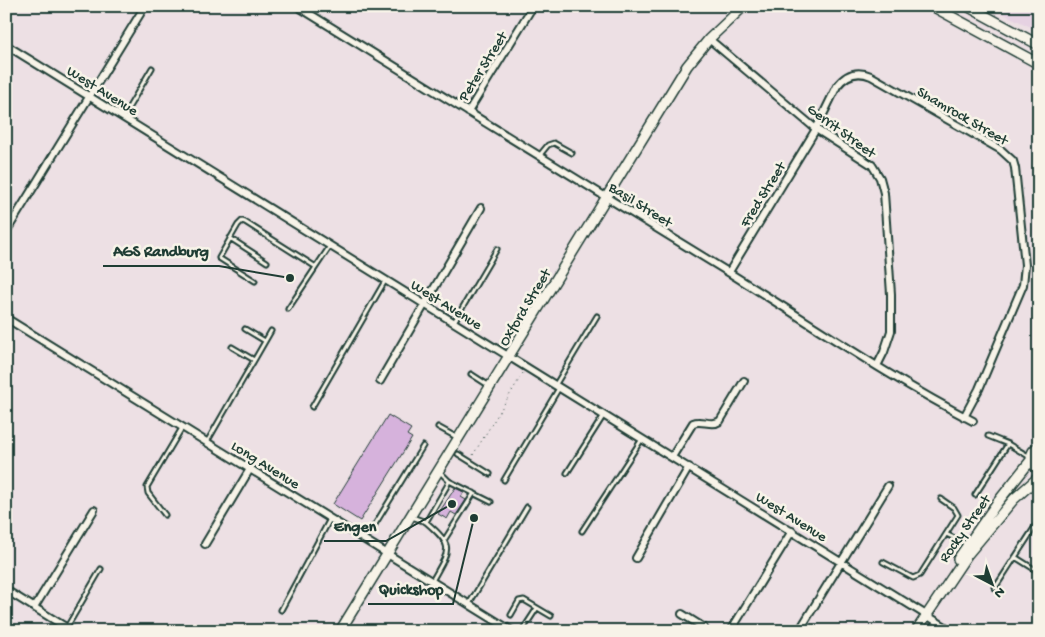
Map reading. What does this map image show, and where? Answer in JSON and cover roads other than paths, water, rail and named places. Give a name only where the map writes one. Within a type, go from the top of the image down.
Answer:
[{"type":"street","points":[[6,232],[145,6]]},
{"type":"street","name":"Basil Street","points":[[297,6],[729,272],[877,366],[972,421]]},
{"type":"street","name":"Peter Street","points":[[468,112],[533,6]]},
{"type":"street","name":"Oxford Street","points":[[340,631],[688,66],[709,39],[744,6]]},
{"type":"street","points":[[932,6],[1039,64]]},
{"type":"street","points":[[967,6],[1039,45]]},
{"type":"street","name":"Gerrit Street","points":[[709,39],[816,128],[872,166],[880,178],[884,193],[892,320],[888,342],[877,366]]},
{"type":"street","name":"West Avenue","points":[[6,45],[952,631]]},
{"type":"street","name":"Shamrock Street","points":[[816,128],[841,81],[852,73],[865,73],[1000,150],[1013,161],[1017,175],[1025,265],[1023,285],[979,389],[964,417]]},
{"type":"street","name":"Fred Street","points":[[729,272],[816,128]]},
{"type":"street","points":[[380,381],[481,208]]},
{"type":"street","name":"Long Avenue","points":[[6,318],[512,631]]},
{"type":"street","points":[[672,457],[693,423],[698,421],[716,424],[720,421],[744,381]]},
{"type":"street","name":"Rocky Street","points":[[926,615],[927,608],[968,545],[1031,459],[1032,451],[1039,446]]},
{"type":"street","points":[[1031,459],[1033,465],[1039,469]]},
{"type":"street","points":[[636,558],[689,467]]},
{"type":"street","points":[[205,544],[250,469]]},
{"type":"street","name":"Rocky Street","points":[[916,631],[955,572],[983,536],[1014,499],[1039,477]]},
{"type":"street","points":[[799,631],[888,486]]},
{"type":"street","points":[[34,608],[94,510]]},
{"type":"street","points":[[732,627],[792,531]]},
{"type":"street","points":[[6,590],[69,629]]},
{"type":"street","points":[[682,614],[704,627],[706,631]]},
{"type":"lane","points":[[123,117],[152,68]]},
{"type":"lane","points":[[538,156],[548,145],[554,143],[572,153]]},
{"type":"lane","points":[[256,281],[219,259],[218,256],[240,222],[245,222],[316,267]]},
{"type":"lane","points":[[230,238],[267,262]]},
{"type":"lane","points":[[288,309],[330,246]]},
{"type":"lane","points":[[454,322],[497,249]]},
{"type":"lane","points":[[312,407],[385,280]]},
{"type":"lane","points":[[504,480],[597,316]]},
{"type":"lane","points":[[245,329],[265,341]]},
{"type":"lane","points":[[206,442],[271,331]]},
{"type":"lane","points":[[232,347],[254,360]]},
{"type":"lane","points":[[470,374],[491,387]]},
{"type":"lane","points":[[567,473],[604,415]]},
{"type":"lane","points":[[165,515],[148,493],[147,487],[182,427]]},
{"type":"lane","points":[[438,427],[459,438]]},
{"type":"lane","points":[[988,436],[1008,444],[1031,459]]},
{"type":"lane","points":[[582,531],[642,438]]},
{"type":"lane","points":[[974,495],[1008,444]]},
{"type":"lane","points":[[374,526],[423,446]]},
{"type":"lane","points":[[458,454],[490,474]]},
{"type":"lane","points":[[439,471],[449,482],[491,502]]},
{"type":"lane","points":[[426,522],[449,482]]},
{"type":"lane","points":[[445,539],[474,493]]},
{"type":"lane","points":[[883,562],[913,578],[920,576],[958,515],[954,508],[941,499]]},
{"type":"lane","points":[[469,604],[528,507]]},
{"type":"lane","points":[[411,517],[426,522],[445,539],[447,550],[432,581]]},
{"type":"lane","points":[[281,610],[330,519]]},
{"type":"lane","points":[[995,588],[1036,526],[1039,527]]},
{"type":"lane","points":[[946,534],[968,545]]},
{"type":"lane","points":[[1015,558],[1039,572]]},
{"type":"lane","points":[[69,629],[101,569]]},
{"type":"lane","points":[[511,614],[519,601],[522,600],[551,616]]},
{"type":"lane","points":[[522,631],[537,608]]},
{"type":"place","name":"AGS Randburg","points":[[290,278]]},
{"type":"place","name":"Engen","points":[[452,504]]},
{"type":"place","name":"Quickshop","points":[[474,518]]}]
